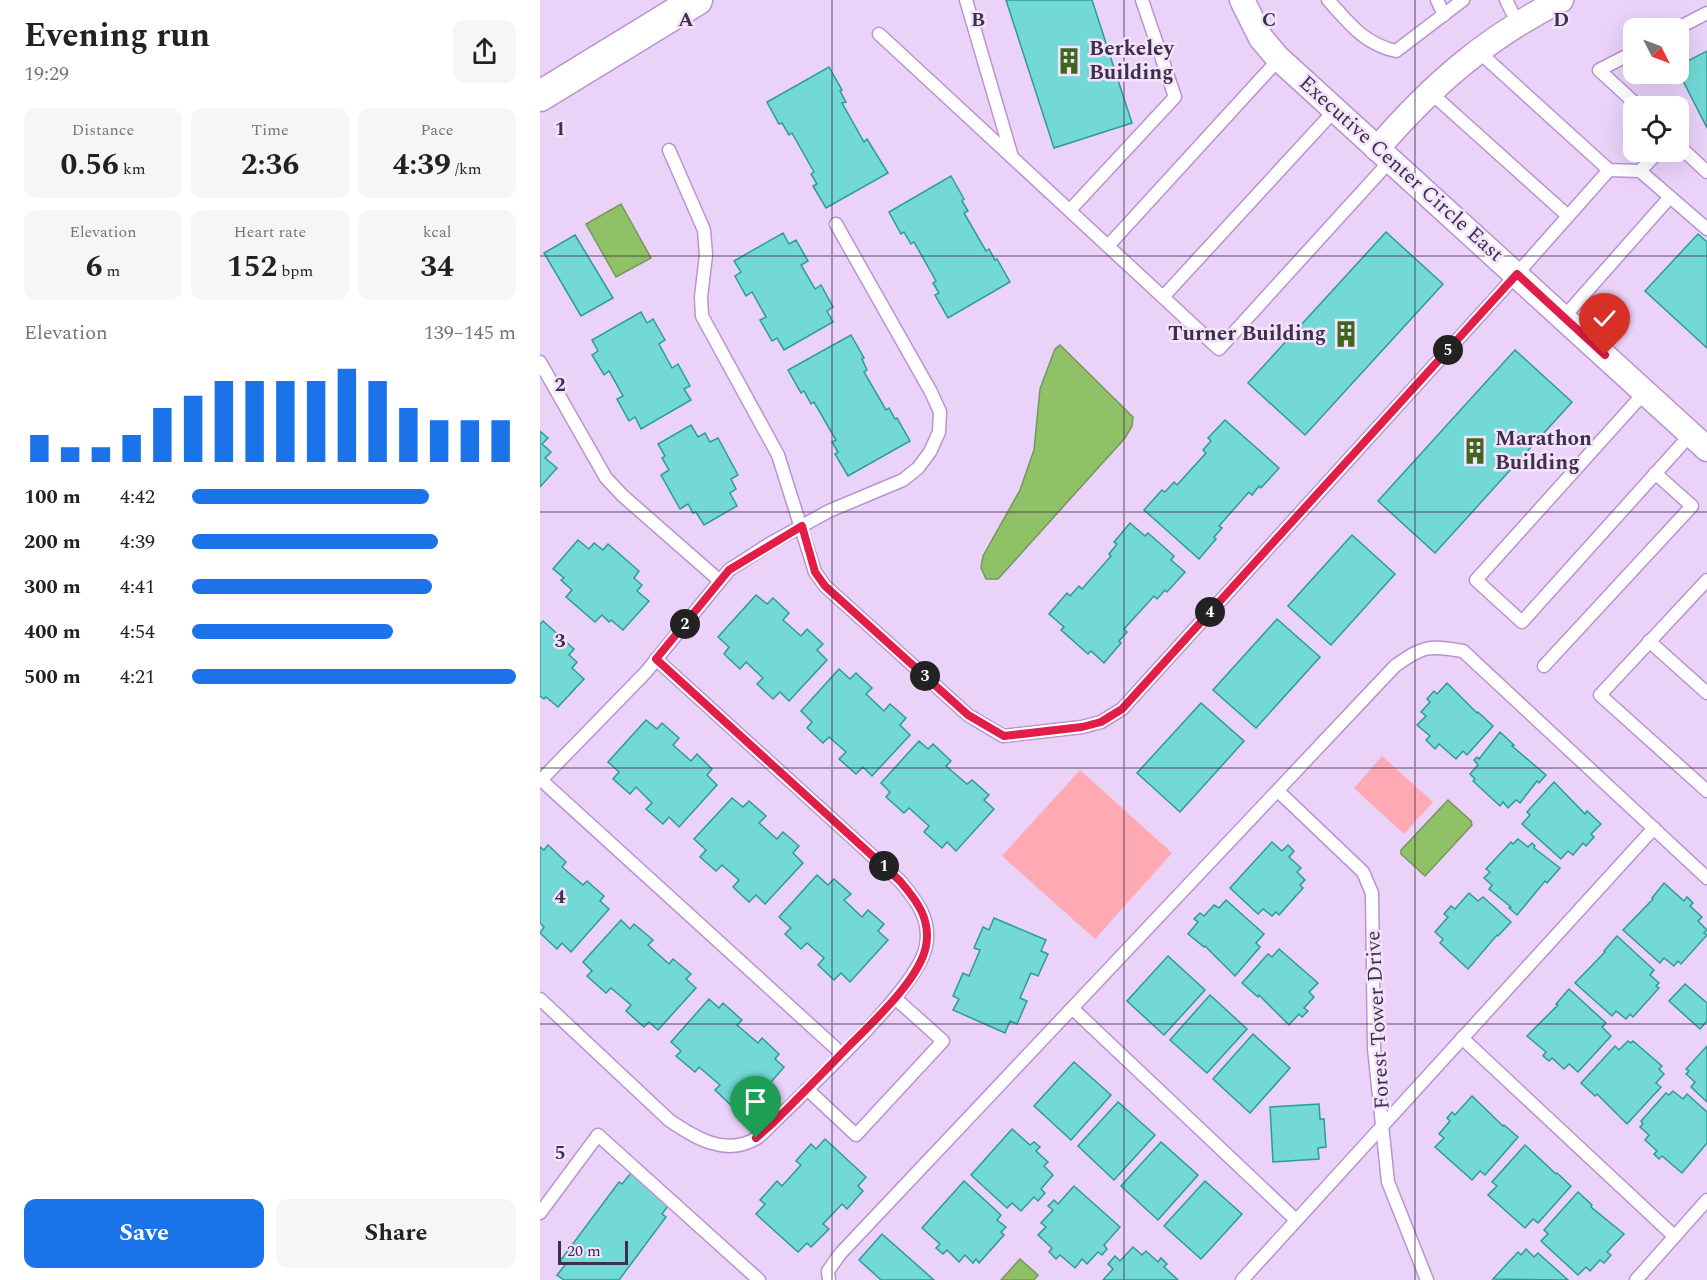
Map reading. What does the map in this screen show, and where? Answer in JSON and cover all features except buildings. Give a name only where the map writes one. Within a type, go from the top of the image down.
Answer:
[{"type":"street","points":[[540,96],[697,0]]},
{"type":"street","name":"Executive Center Circle East","points":[[1242,0],[1262,38],[1279,59],[1699,442]]},
{"type":"street","points":[[1383,155],[1406,114],[1455,69],[1518,24],[1562,0]]},
{"type":"lane","points":[[966,0],[1012,157]]},
{"type":"lane","points":[[1070,210],[1175,97],[1142,0]]},
{"type":"lane","points":[[1328,0],[1351,26],[1379,48],[1396,51],[1463,0]]},
{"type":"lane","points":[[1437,0],[1444,15]]},
{"type":"lane","points":[[1506,0],[1518,24]]},
{"type":"lane","points":[[1689,22],[1707,13]]},
{"type":"lane","points":[[879,34],[1219,349],[1383,155]]},
{"type":"lane","points":[[1478,51],[1609,170],[1640,171],[1707,229]]},
{"type":"lane","points":[[1623,58],[1599,70],[1627,96]]},
{"type":"lane","points":[[1108,246],[1279,59]]},
{"type":"lane","points":[[1430,92],[1568,216]]},
{"type":"lane","points":[[1163,297],[1335,110]]},
{"type":"lane","points":[[669,150],[704,230],[706,255],[701,297],[702,316],[778,455],[815,572],[825,586],[968,715],[1004,736],[1082,727],[1101,722],[1122,709],[1609,170]]},
{"type":"lane","points":[[1689,155],[1707,172]]},
{"type":"lane","points":[[1640,171],[1649,162]]},
{"type":"lane","points":[[1564,317],[1670,197]]},
{"type":"lane","points":[[836,224],[931,392],[940,412],[939,432],[930,452],[918,468],[903,480],[829,511],[729,570],[656,659],[540,780],[842,1054]]},
{"type":"lane","points":[[540,362],[606,478],[623,496],[720,581]]},
{"type":"lane","points":[[1645,392],[1476,580],[1522,622],[1655,473],[1699,442]]},
{"type":"lane","points":[[1544,666],[1692,506],[1655,473]]},
{"type":"lane","points":[[1707,580],[1600,695],[1707,791]]},
{"type":"lane","points":[[1649,641],[1707,693]]},
{"type":"lane","points":[[829,1280],[828,1271],[840,1254],[1395,666],[1418,650],[1437,647],[1463,651],[1707,878]]},
{"type":"lane","points":[[540,999],[669,1120],[690,1134],[713,1144],[735,1146],[756,1138],[842,1054],[914,975],[926,947],[926,921],[919,903],[900,881],[656,659]]},
{"type":"lane","name":"Forest Tower Drive","points":[[1278,791],[1363,872],[1372,893],[1374,1048],[1388,1182],[1427,1280]]},
{"type":"lane","points":[[1242,1280],[1654,828]]},
{"type":"lane","points":[[807,1089],[856,1136],[943,1041],[894,998]]},
{"type":"lane","points":[[1072,1008],[1296,1220]]},
{"type":"lane","points":[[1462,1038],[1674,1236]]},
{"type":"lane","points":[[540,1213],[598,1135],[759,1280]]},
{"type":"lane","points":[[1636,1280],[1707,1200]]},
{"type":"shaded area","points":[[621,204],[651,258],[616,277],[586,224]]},
{"type":"shaded area","points":[[1060,345],[1133,417],[1132,426],[1125,438],[998,579],[986,579],[981,568],[983,556],[1020,490],[1034,450],[1040,389],[1055,349]]},
{"type":"shaded area","points":[[1382,756],[1433,802],[1404,834],[1354,788]]},
{"type":"shaded area","points":[[1080,770],[1172,853],[1095,939],[1002,856]]},
{"type":"shaded area","points":[[1448,800],[1471,821],[1472,825],[1425,876],[1401,854],[1401,850]]},
{"type":"shaded area","points":[[1020,1259],[1038,1275],[1034,1280],[1001,1280]]},
{"type":"place","name":"Berkeley Building","points":[[1069,61]]},
{"type":"place","name":"Turner Building","points":[[1346,334]]},
{"type":"place","name":"Marathon Building","points":[[1475,451]]},
{"type":"route","points":[[756,1138],[883,1011],[914,975],[926,947],[926,921],[919,903],[900,881],[656,659],[729,570],[802,526],[815,572],[825,586],[968,715],[1004,736],[1082,727],[1101,722],[1122,709],[1517,274],[1605,355]]}]
